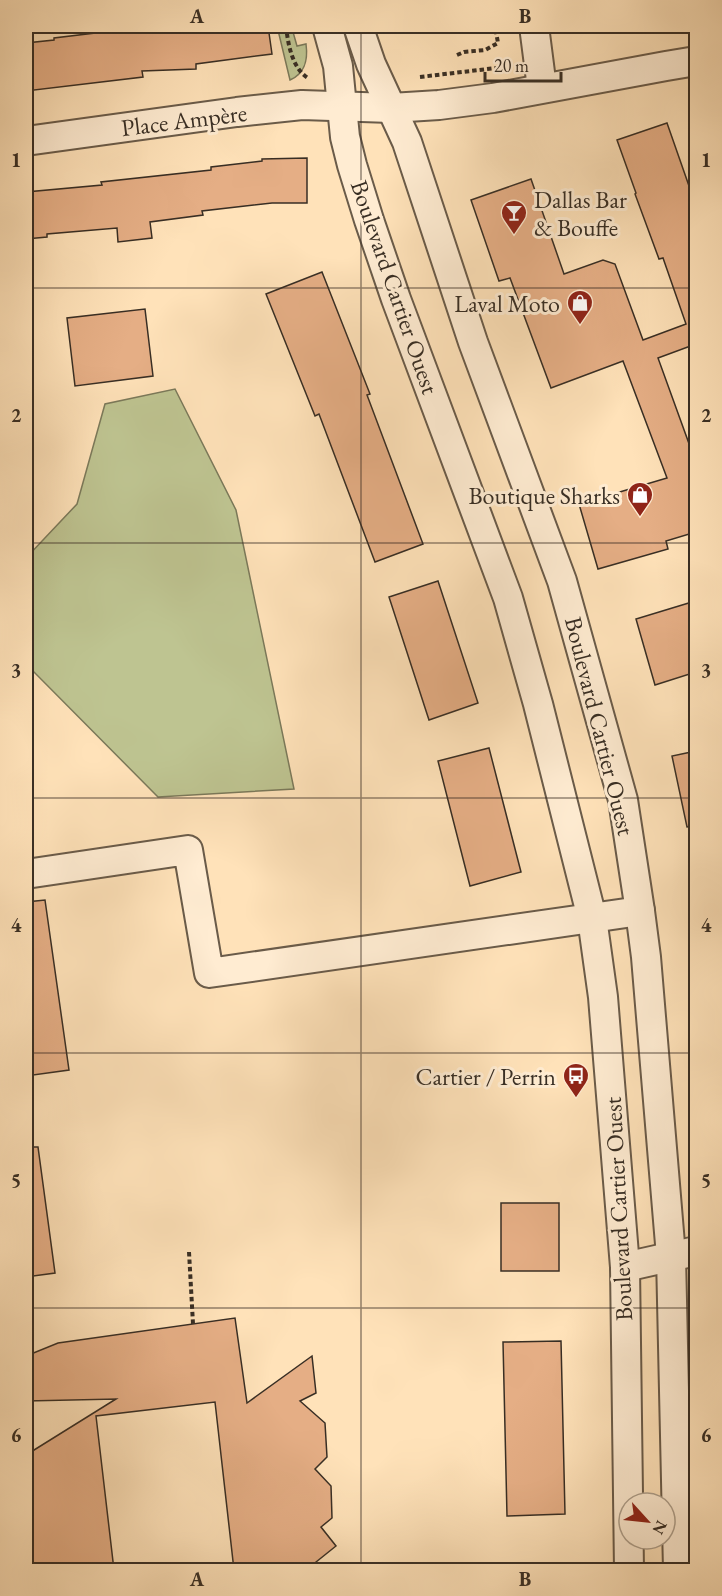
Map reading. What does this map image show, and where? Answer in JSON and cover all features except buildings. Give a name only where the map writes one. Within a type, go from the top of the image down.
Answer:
[{"type":"street","name":"Boulevard Cartier Ouest","points":[[327,26],[338,66],[345,137],[369,220],[400,310],[508,598],[538,704],[592,918],[603,997],[625,1267],[629,1570]]},
{"type":"street","name":"Boulevard Cartier Ouest","points":[[358,26],[371,64],[407,142],[473,342],[562,581],[623,800],[640,910],[684,1253],[678,1570]]},
{"type":"street","points":[[534,26],[542,88]]},
{"type":"street","name":"Place Ampère","points":[[26,141],[302,105],[391,108],[439,105],[493,98],[696,61]]},
{"type":"street","points":[[26,874],[189,850],[209,973],[640,910]]},
{"type":"street","points":[[625,1267],[684,1253]]},
{"type":"path","points":[[286,26],[295,64],[304,75]]},
{"type":"path","points":[[433,30],[465,26]]},
{"type":"path","points":[[457,55],[485,50],[498,43],[495,26]]},
{"type":"path","points":[[447,73],[470,70]]},
{"type":"path","points":[[189,1252],[193,1324]]},
{"type":"green space","points":[[277,26],[300,26],[301,29],[293,32],[297,46],[306,44],[305,65],[300,74],[290,80]]},
{"type":"green space","points":[[175,389],[236,510],[294,789],[158,797],[28,666],[26,558],[77,504],[105,404]]},
{"type":"place","name":"Dallas Bar & Bouffe","points":[[514,236]]},
{"type":"place","name":"Laval Moto","points":[[580,326]]},
{"type":"place","name":"Boutique Sharks","points":[[640,518]]},
{"type":"place","name":"Cartier / Perrin","points":[[576,1099]]}]
